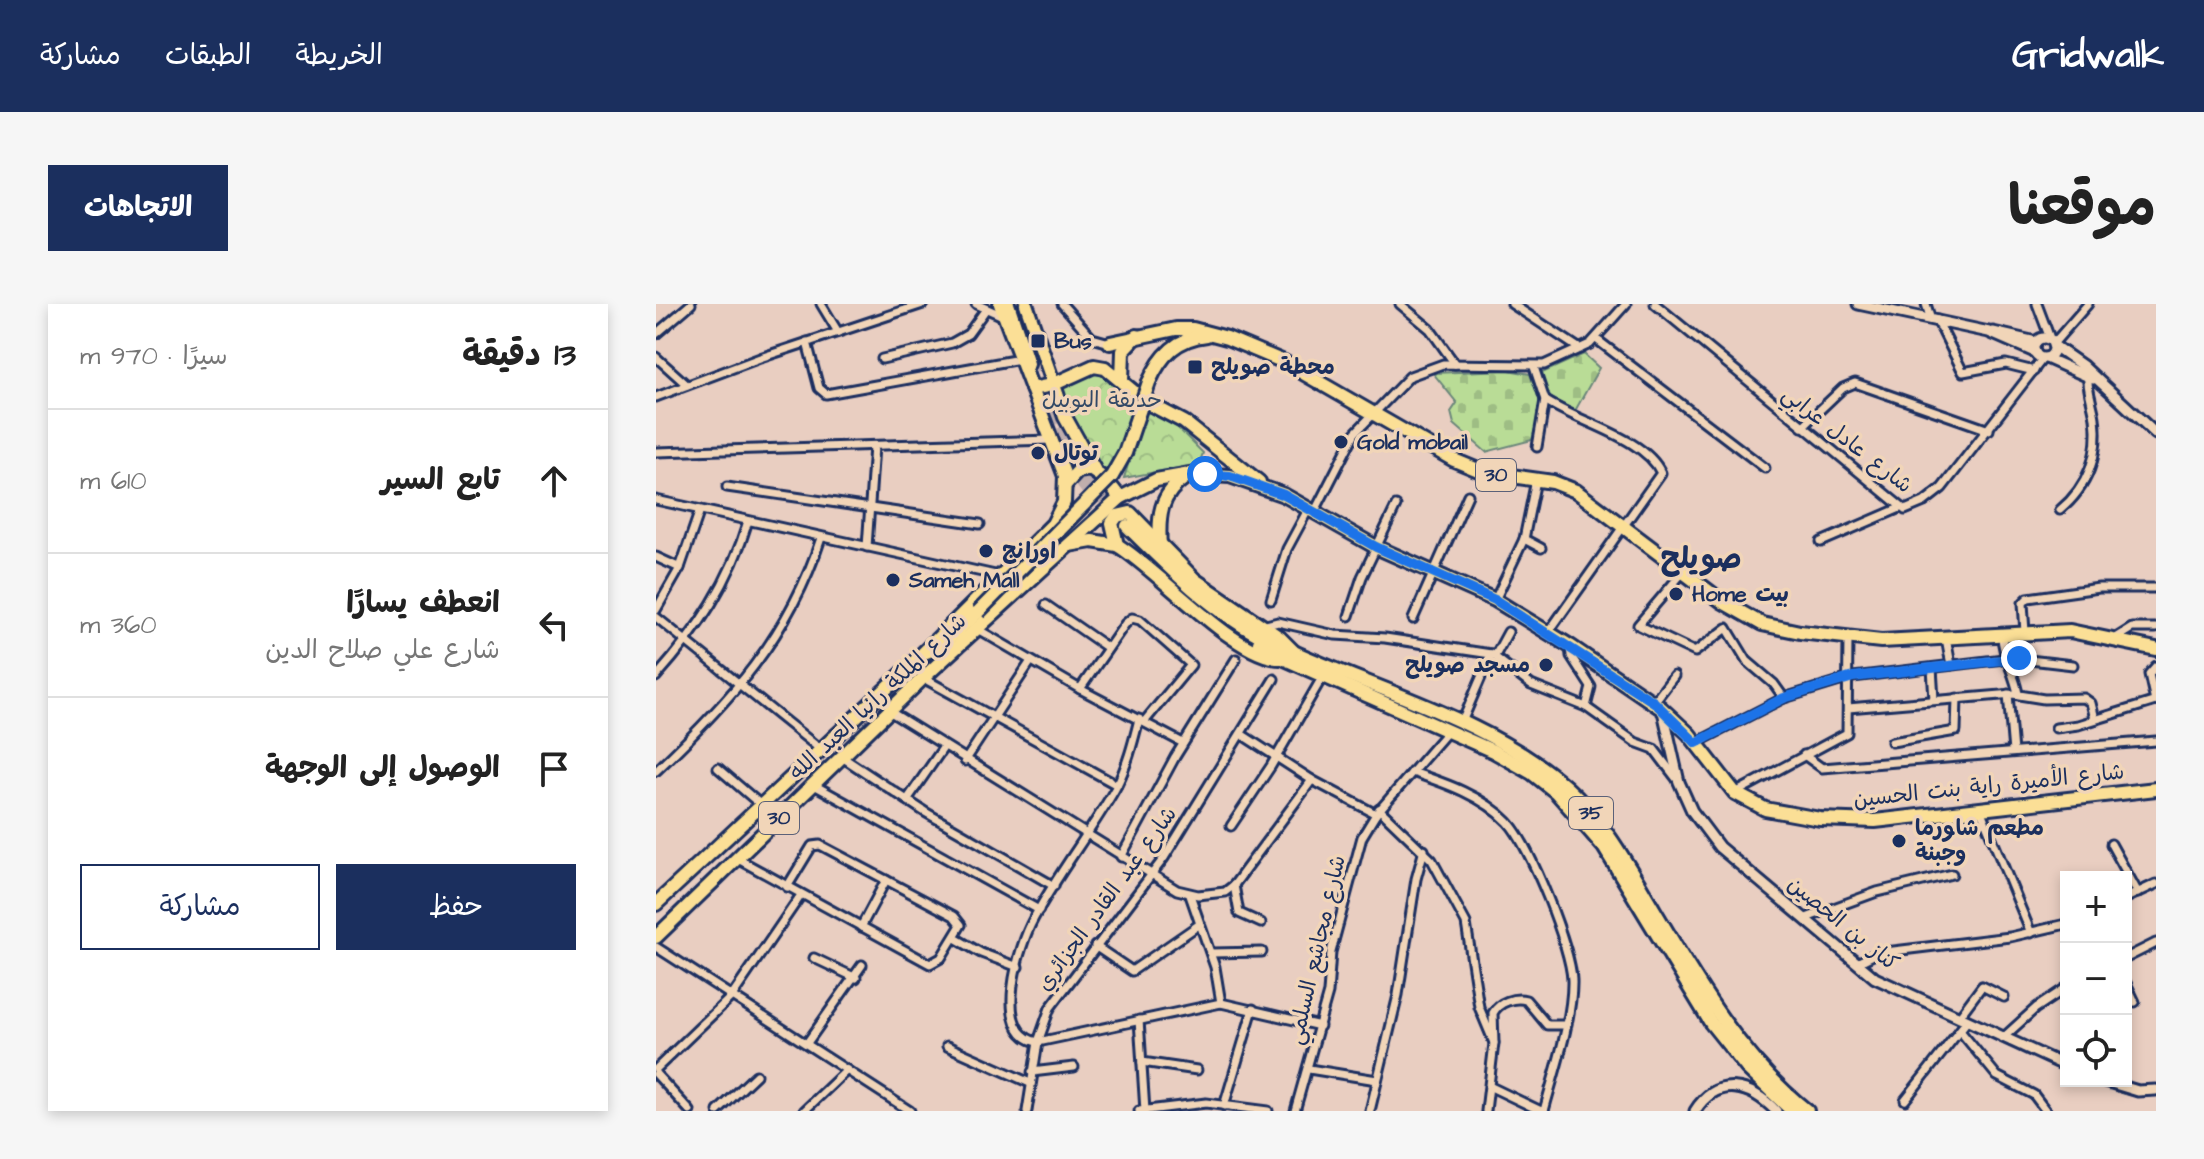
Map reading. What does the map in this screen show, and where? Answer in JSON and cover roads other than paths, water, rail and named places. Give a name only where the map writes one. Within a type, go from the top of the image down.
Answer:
[{"type":"main road","points":[[1000,304],[1028,361]]},
{"type":"main road","points":[[1017,304],[1030,385],[1062,463],[1066,484],[1064,502],[1080,512],[1090,524]]},
{"type":"main road","points":[[1026,304],[1065,417],[1095,471],[1120,498]]},
{"type":"main road","name":"30","points":[[1110,343],[1139,335],[1186,329],[1214,334],[1269,354],[1370,414],[1469,466],[1496,475],[1570,488],[1754,621],[1848,638],[1946,638],[2002,632],[2070,631],[2116,638],[2156,649]]},
{"type":"main road","points":[[922,653],[940,647],[1104,486],[1125,453],[1149,382],[1164,354],[1176,344],[1214,334]]},
{"type":"main road","points":[[1122,380],[1123,351],[1139,335]]},
{"type":"main road","points":[[1030,385],[1052,385],[1094,366],[1105,368],[1146,402],[1184,422],[1268,489]]},
{"type":"main road","points":[[1030,385],[1042,380],[1047,372]]},
{"type":"main road","points":[[1046,426],[1052,414],[1061,413],[1065,417]]},
{"type":"main road","points":[[1062,463],[1076,462],[1084,454]]},
{"type":"main road","points":[[1066,484],[1078,471],[1095,471]]},
{"type":"main road","points":[[1160,547],[1158,523],[1163,501],[1176,483],[1190,474]]},
{"type":"main road","name":"شارع الأميرة راية بنت الحسين","points":[[1120,498],[1156,480],[1190,474],[1230,476],[1268,489],[1312,510],[1376,547],[1495,600],[1570,646],[1658,705],[1696,743],[1735,793],[1765,809],[1849,821],[2156,789]]},
{"type":"main road","name":"30","points":[[1090,524],[1120,498]]},
{"type":"main road","name":"شارع الملكة رانيا العبد الله","points":[[657,904],[1053,524],[1064,502]]},
{"type":"main road","points":[[1117,545],[1112,523],[1125,513],[1206,589],[1260,626],[1288,654]]},
{"type":"main road","name":"شارع الملكة رانيا العبد الله","points":[[656,937],[923,678],[979,630],[1090,524]]},
{"type":"main road","name":"35","points":[[1125,529],[1196,600],[1323,676],[1448,731],[1532,773],[1578,814],[1611,859],[1711,1023],[1747,1068],[1792,1111]]},
{"type":"main road","points":[[1069,545],[1092,541],[1117,545],[1231,634],[1259,651],[1288,654]]},
{"type":"main road","name":"35","points":[[1288,654],[1461,725],[1529,760],[1584,806],[1613,842],[1721,1017],[1768,1075],[1807,1111]]},
{"type":"street","points":[[656,334],[691,304]]},
{"type":"street","points":[[821,304],[838,332]]},
{"type":"street","points":[[976,304],[986,309],[1006,311]]},
{"type":"street","points":[[1062,304],[1092,338],[1099,343],[1110,343]]},
{"type":"street","points":[[1400,304],[1430,329],[1455,364]]},
{"type":"street","points":[[1512,304],[1580,349]]},
{"type":"street","points":[[1271,600],[1287,549],[1355,433],[1370,414],[1417,371],[1455,364],[1534,367],[1580,349],[1596,339],[1626,304]]},
{"type":"street","name":"شارع عادل عرابي","points":[[1655,304],[1900,508],[1915,507],[1936,494],[2034,370],[2039,353]]},
{"type":"street","points":[[1858,304],[1989,332],[2010,333],[2039,353],[2090,376]]},
{"type":"street","points":[[1926,304],[1963,372],[2006,364],[2034,370]]},
{"type":"street","points":[[2037,304],[2050,331],[2052,343],[2052,353],[2039,353]]},
{"type":"street","points":[[2052,343],[2088,304]]},
{"type":"street","points":[[656,397],[919,305]]},
{"type":"street","points":[[882,359],[952,343],[968,334],[986,309]]},
{"type":"street","points":[[2039,353],[2043,338],[2052,343],[2156,434]]},
{"type":"street","points":[[1596,339],[1765,468]]},
{"type":"street","points":[[807,342],[823,394],[1028,361]]},
{"type":"street","points":[[656,357],[687,385]]},
{"type":"street","points":[[1534,367],[1545,400],[1537,447]]},
{"type":"street","points":[[2060,510],[2079,490],[2095,457],[2090,376]]},
{"type":"street","points":[[1802,427],[1843,388],[1860,383],[1989,430]]},
{"type":"street","points":[[1545,400],[1624,441],[1660,469],[1657,481],[1548,633]]},
{"type":"street","points":[[656,452],[1052,440]]},
{"type":"street","points":[[867,547],[874,446]]},
{"type":"street","points":[[1495,600],[1524,539],[1536,480]]},
{"type":"street","points":[[727,487],[980,524]]},
{"type":"street","points":[[1413,619],[1468,495]]},
{"type":"street","points":[[656,500],[1000,576]]},
{"type":"street","points":[[1349,616],[1396,506]]},
{"type":"street","points":[[1821,542],[1900,508]]},
{"type":"street","points":[[656,610],[680,568],[700,510]]},
{"type":"street","points":[[656,677],[685,642],[730,575],[748,521]]},
{"type":"street","points":[[656,771],[741,684],[793,609],[821,538]]},
{"type":"street","points":[[1524,539],[1541,548]]},
{"type":"street","points":[[656,557],[680,568]]},
{"type":"street","points":[[972,570],[982,592]]},
{"type":"street","points":[[1683,572],[1638,625],[1695,652],[1727,628],[1747,661],[1774,684],[1784,698]]},
{"type":"street","points":[[2025,632],[2022,605],[2028,598],[2099,588],[2156,588]]},
{"type":"street","points":[[1046,605],[1108,648]]},
{"type":"street","points":[[656,617],[820,749]]},
{"type":"street","points":[[1080,689],[1125,624],[1136,619],[1191,663],[1142,721],[1117,785],[1039,910],[1018,967],[1011,1001],[1013,1018],[1021,1035],[1038,1042],[1221,1003],[1320,1026]]},
{"type":"street","points":[[1260,626],[1280,622],[1335,635],[1385,638],[1493,655],[1538,689],[1586,707],[1635,742],[1654,749],[1679,782]]},
{"type":"street","points":[[2116,638],[2132,628],[2156,628]]},
{"type":"street","points":[[979,630],[1080,689],[1183,743]]},
{"type":"street","points":[[1461,725],[1493,655],[1508,632]]},
{"type":"street","points":[[2002,632],[2002,647],[2018,694]]},
{"type":"street","points":[[1735,793],[1847,733],[1848,638]]},
{"type":"street","points":[[1946,638],[1951,665]]},
{"type":"street","points":[[1570,646],[1571,656],[1590,686],[1586,707]]},
{"type":"street","points":[[1696,743],[1784,698],[1846,680],[2008,658],[2073,665]]},
{"type":"street","points":[[1121,857],[1183,743],[1236,659]]},
{"type":"street","points":[[965,761],[1031,661]]},
{"type":"street","points":[[2056,728],[2155,701],[2149,674],[2156,666]]},
{"type":"street","points":[[1932,668],[1934,700]]},
{"type":"street","points":[[1231,826],[1323,676]]},
{"type":"street","points":[[1658,705],[1674,676]]},
{"type":"street","points":[[923,678],[1117,785]]},
{"type":"street","name":"شارع عبد القادر الجزائري","points":[[1027,1111],[1038,1042],[1050,1008],[1151,874],[1274,679]]},
{"type":"street","points":[[2008,694],[2013,752]]},
{"type":"street","points":[[1848,708],[2018,694],[2044,699],[2088,699],[2095,719]]},
{"type":"street","points":[[1892,742],[1956,731],[1957,698]]},
{"type":"street","name":"كناز بن الحصين","points":[[1658,705],[1679,782],[1692,811],[1714,842],[1885,983],[2060,1063]]},
{"type":"street","points":[[889,711],[943,748],[1121,857],[1190,895],[1225,892],[1234,885],[1312,780]]},
{"type":"street","points":[[1669,737],[1681,726]]},
{"type":"street","name":"شارع مجاشع السلمي","points":[[1295,1111],[1320,1026],[1330,982],[1331,952],[1360,844],[1378,812],[1448,731]]},
{"type":"street","points":[[1241,734],[1312,780],[1378,812],[1424,850],[1448,885],[1466,923],[1479,1007],[1494,1043]]},
{"type":"street","points":[[1804,755],[1813,765],[1824,768],[2156,741]]},
{"type":"street","points":[[907,800],[943,748]]},
{"type":"street","points":[[842,757],[907,800],[1054,886]]},
{"type":"street","points":[[718,768],[761,805]]},
{"type":"street","points":[[1412,772],[1461,790],[1514,828],[1544,889],[1569,962],[1572,984],[1565,1025],[1539,1110],[1491,1087]]},
{"type":"street","points":[[814,785],[1039,910]]},
{"type":"street","points":[[1980,809],[2031,933]]},
{"type":"street","points":[[2111,844],[2138,893]]},
{"type":"street","points":[[738,859],[787,887],[801,895],[930,964],[938,961],[955,938],[961,921],[827,847],[816,845],[805,854],[787,887]]},
{"type":"street","points":[[1370,1111],[1398,995],[1416,879],[1424,850]]},
{"type":"street","points":[[1806,918],[1877,892],[1952,874]]},
{"type":"street","points":[[861,927],[886,880]]},
{"type":"street","points":[[2132,896],[2156,884]]},
{"type":"street","points":[[1234,885],[1239,913],[1261,923]]},
{"type":"street","points":[[690,1111],[656,1072],[732,996],[801,895]]},
{"type":"street","points":[[1190,895],[1211,953],[1221,1003]]},
{"type":"street","points":[[1095,946],[1132,971],[1200,924]]},
{"type":"street","points":[[1857,963],[1880,952],[1948,947],[2060,926]]},
{"type":"street","points":[[955,938],[981,953],[1018,967]]},
{"type":"street","points":[[2132,955],[2156,943]]},
{"type":"street","points":[[656,947],[910,1111]]},
{"type":"street","points":[[1211,953],[1262,952]]},
{"type":"street","points":[[814,958],[856,978]]},
{"type":"street","points":[[807,1043],[856,978],[862,965]]},
{"type":"street","points":[[1905,1100],[1961,1032],[1963,1019],[1982,986],[2004,997]]},
{"type":"street","points":[[2005,1036],[2036,1008],[2060,992]]},
{"type":"street","points":[[2132,996],[2135,1002]]},
{"type":"street","points":[[1486,1111],[1491,1087],[1493,1013],[1502,1004],[1518,998],[1526,1000],[1547,1025],[1565,1025]]},
{"type":"street","points":[[1224,1106],[1253,1009]]},
{"type":"street","points":[[1139,1020],[1145,1111]]},
{"type":"street","points":[[1961,1032],[1997,1076],[2034,1095],[2046,1111]]},
{"type":"street","points":[[947,1046],[1030,1083]]},
{"type":"street","points":[[1142,1062],[1197,1070]]},
{"type":"street","points":[[1032,1072],[1074,1067]]},
{"type":"street","points":[[1309,1069],[1377,1080]]},
{"type":"street","points":[[804,1111],[847,1070]]},
{"type":"street","points":[[718,1111],[756,1075]]},
{"type":"street","points":[[2125,1087],[2138,1091],[2156,1090]]},
{"type":"street","points":[[1695,1111],[1710,1094],[1740,1088],[1755,1092],[1776,1111]]},
{"type":"street","points":[[1139,1111],[1198,1104],[1268,1111]]},
{"type":"tunnel","points":[[1035,360],[1069,442]]},
{"type":"tunnel","points":[[1048,415],[1083,485],[1122,532]]},
{"type":"tunnel","points":[[1079,462],[1096,490],[1117,515]]},
{"type":"place","name":"Bus","points":[[1038,341]]},
{"type":"place","name":"محطة صويلح","points":[[1195,367]]},
{"type":"place","name":"Gold mobail","points":[[1341,442]]},
{"type":"place","name":"توتال","points":[[1038,453]]},
{"type":"place","name":"اورانج","points":[[986,551]]},
{"type":"place","name":"Sameh Mall","points":[[893,580]]},
{"type":"place","name":"Home بيت","points":[[1676,594]]},
{"type":"place","name":"مسجد صويلح","points":[[1546,665]]},
{"type":"place","name":"مطعم شاورما وجبنة","points":[[1899,841]]},
{"type":"district","name":"صويلح","points":[[1701,559]]},
{"type":"park label","name":"حديقة اليوبيل","points":[[1102,400]]}]
